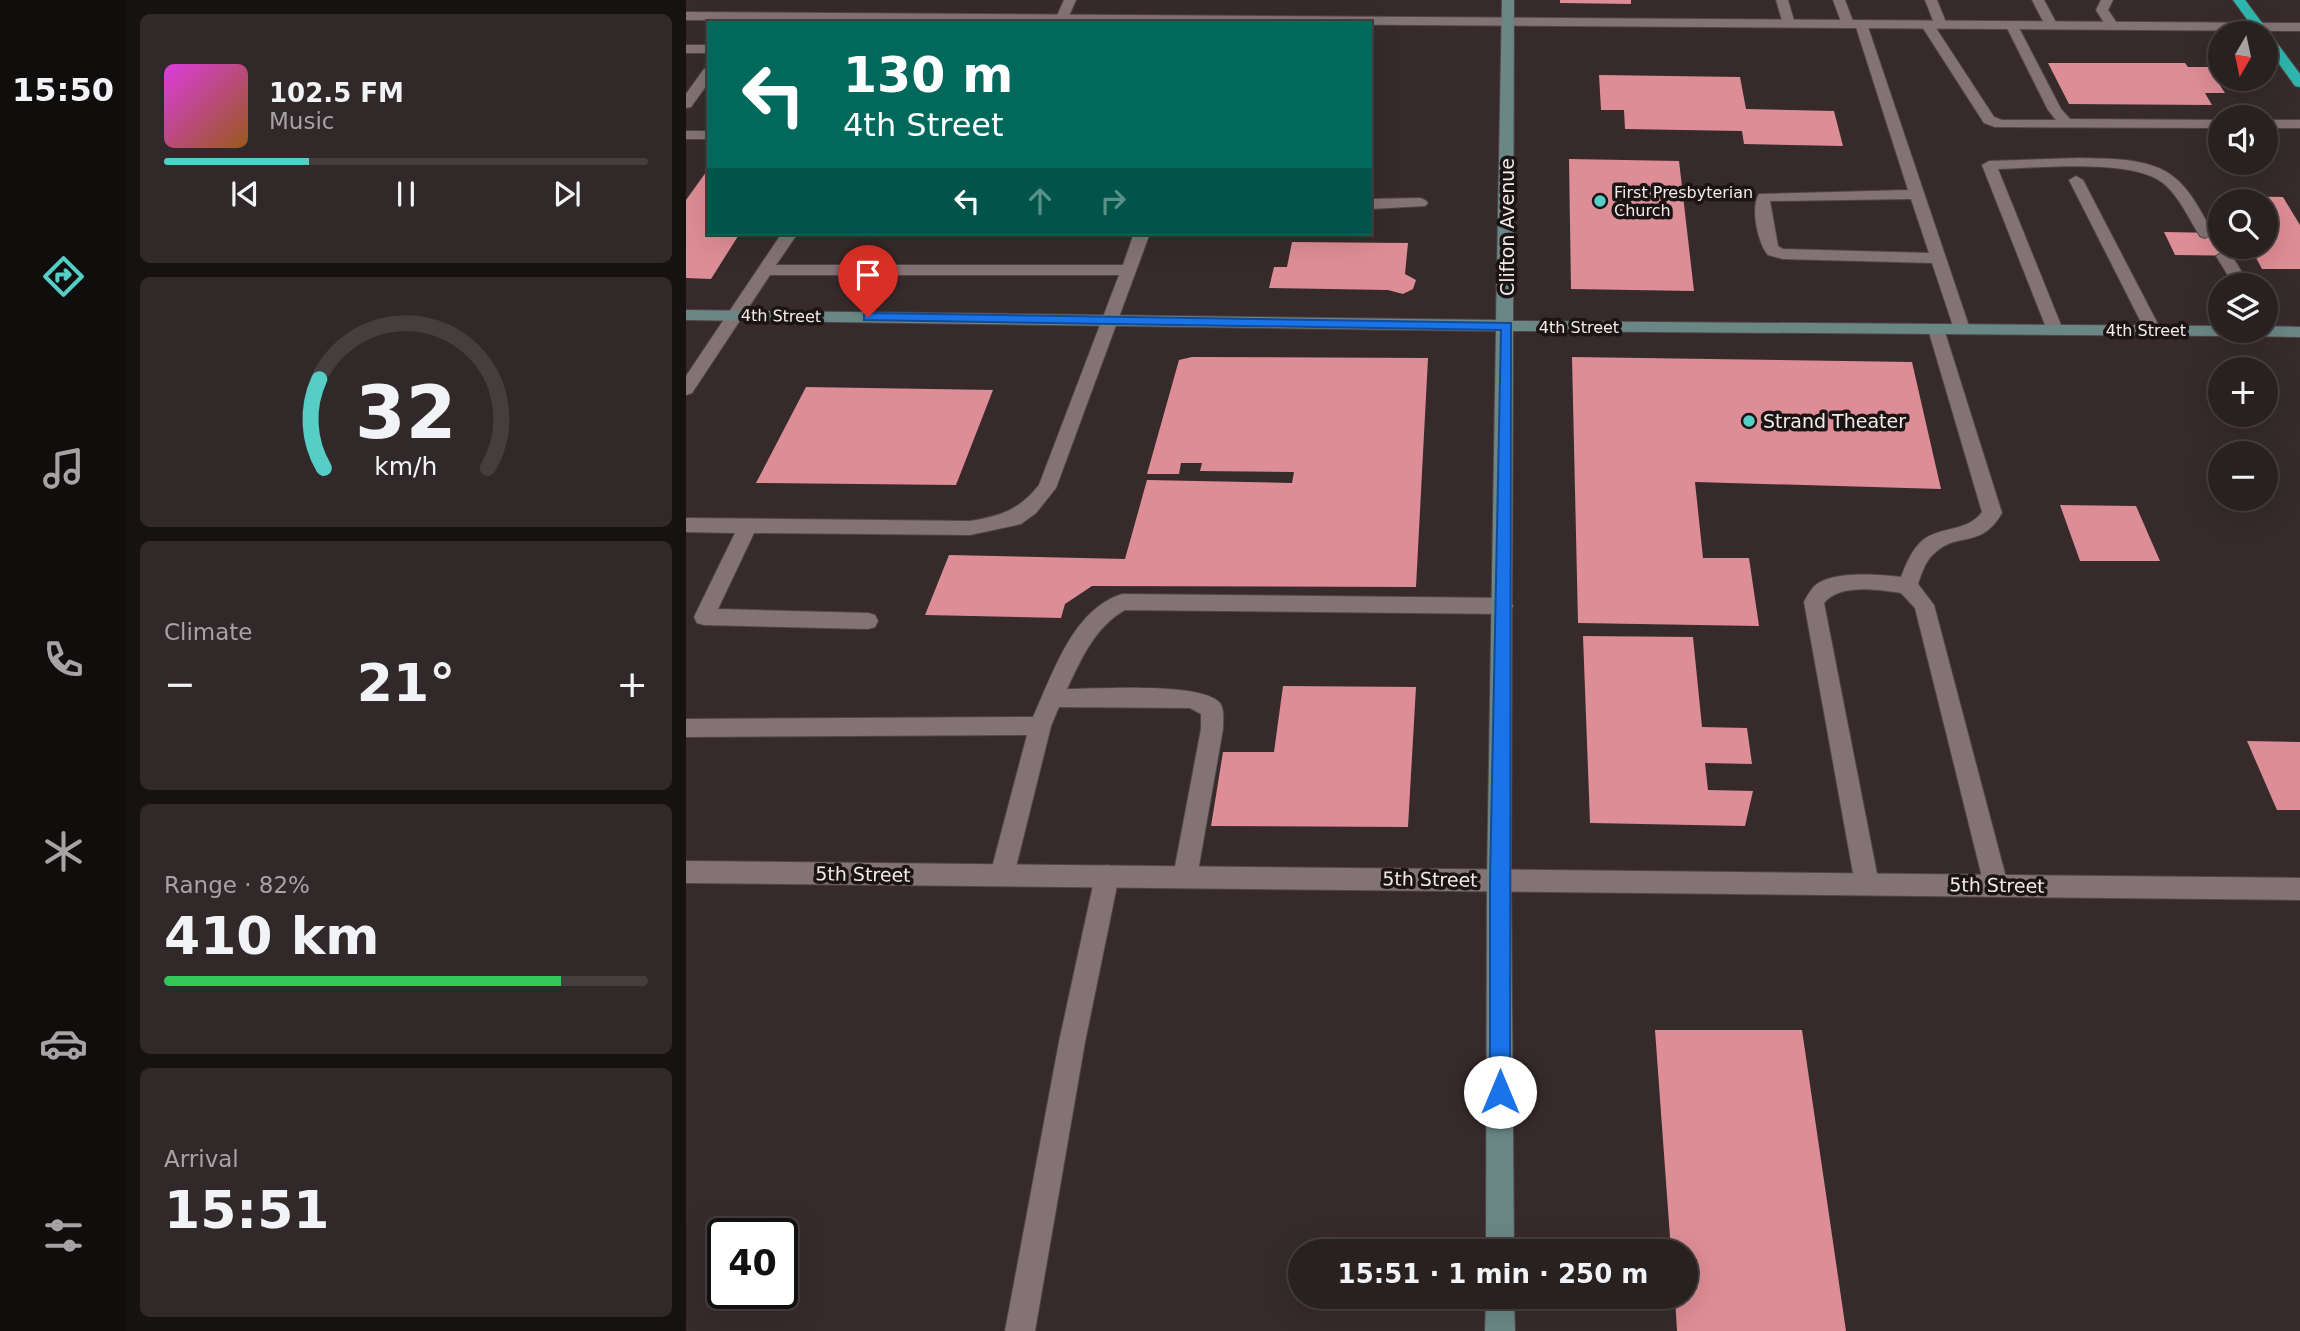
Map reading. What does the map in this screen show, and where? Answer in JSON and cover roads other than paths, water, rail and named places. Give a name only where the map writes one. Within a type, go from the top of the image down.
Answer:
[{"type":"highway","points":[[2239,0],[2254,21]]},
{"type":"highway","points":[[2278,53],[2300,83]]},
{"type":"street","points":[[1062,18],[1070,0]]},
{"type":"street","name":"Clifton Avenue","points":[[1500,1239],[1499,880],[1507,326],[1508,0]]},
{"type":"street","points":[[1782,0],[1789,24]]},
{"type":"street","points":[[1839,0],[1854,24],[1917,194],[1962,329]]},
{"type":"street","points":[[1931,0],[1934,25],[1989,120],[2000,124],[2208,124]]},
{"type":"street","points":[[2038,0],[2052,26]]},
{"type":"street","points":[[2108,0],[2102,10],[2113,26]]},
{"type":"street","points":[[686,16],[2113,26],[2208,30]]},
{"type":"street","points":[[2012,26],[2055,110],[2069,124]]},
{"type":"street","points":[[2278,31],[2300,27]]},
{"type":"street","points":[[686,49],[707,49]]},
{"type":"street","points":[[686,104],[707,75]]},
{"type":"street","points":[[2278,124],[2300,124]]},
{"type":"street","points":[[686,135],[707,135]]},
{"type":"street","points":[[2055,330],[1989,165],[2071,163],[2137,167],[2164,177],[2183,198],[2205,233]]},
{"type":"street","points":[[2076,180],[2153,330]]},
{"type":"street","points":[[1917,194],[1764,197],[1762,202],[1770,247],[1783,254],[1938,258]]},
{"type":"street","points":[[1372,204],[1420,203]]},
{"type":"street","points":[[686,389],[789,235]]},
{"type":"street","points":[[686,525],[970,528],[1009,523],[1031,509],[1046,488],[1141,235]]},
{"type":"street","points":[[765,270],[1129,270]]},
{"type":"street","name":"4th Street","points":[[686,315],[1507,326],[2208,331]]},
{"type":"street","points":[[1907,586],[1917,561],[1931,544],[1982,527],[1992,513],[1936,329]]},
{"type":"street","points":[[2278,329],[2300,331]]},
{"type":"street","points":[[748,526],[695,617],[868,621]]},
{"type":"street","points":[[1867,884],[1814,602],[1824,589],[1843,584],[1878,582],[1907,586],[1924,605],[1996,885]]},
{"type":"street","points":[[1002,875],[1040,726],[1085,634],[1108,607],[1122,602],[1503,606]]},
{"type":"street","points":[[1054,698],[1192,699],[1212,709],[1212,729],[1185,877]]},
{"type":"street","points":[[686,728],[1040,726]]},
{"type":"street","name":"5th Street","points":[[686,872],[2300,889]]},
{"type":"street","points":[[1020,1331],[1072,1042],[1107,876]]},
{"type":"street","points":[[1500,1309],[1500,1331]]},
{"type":"place","name":"First Presbyterian Church","points":[[1600,201]]},
{"type":"place","name":"Strand Theater","points":[[1749,421]]}]
